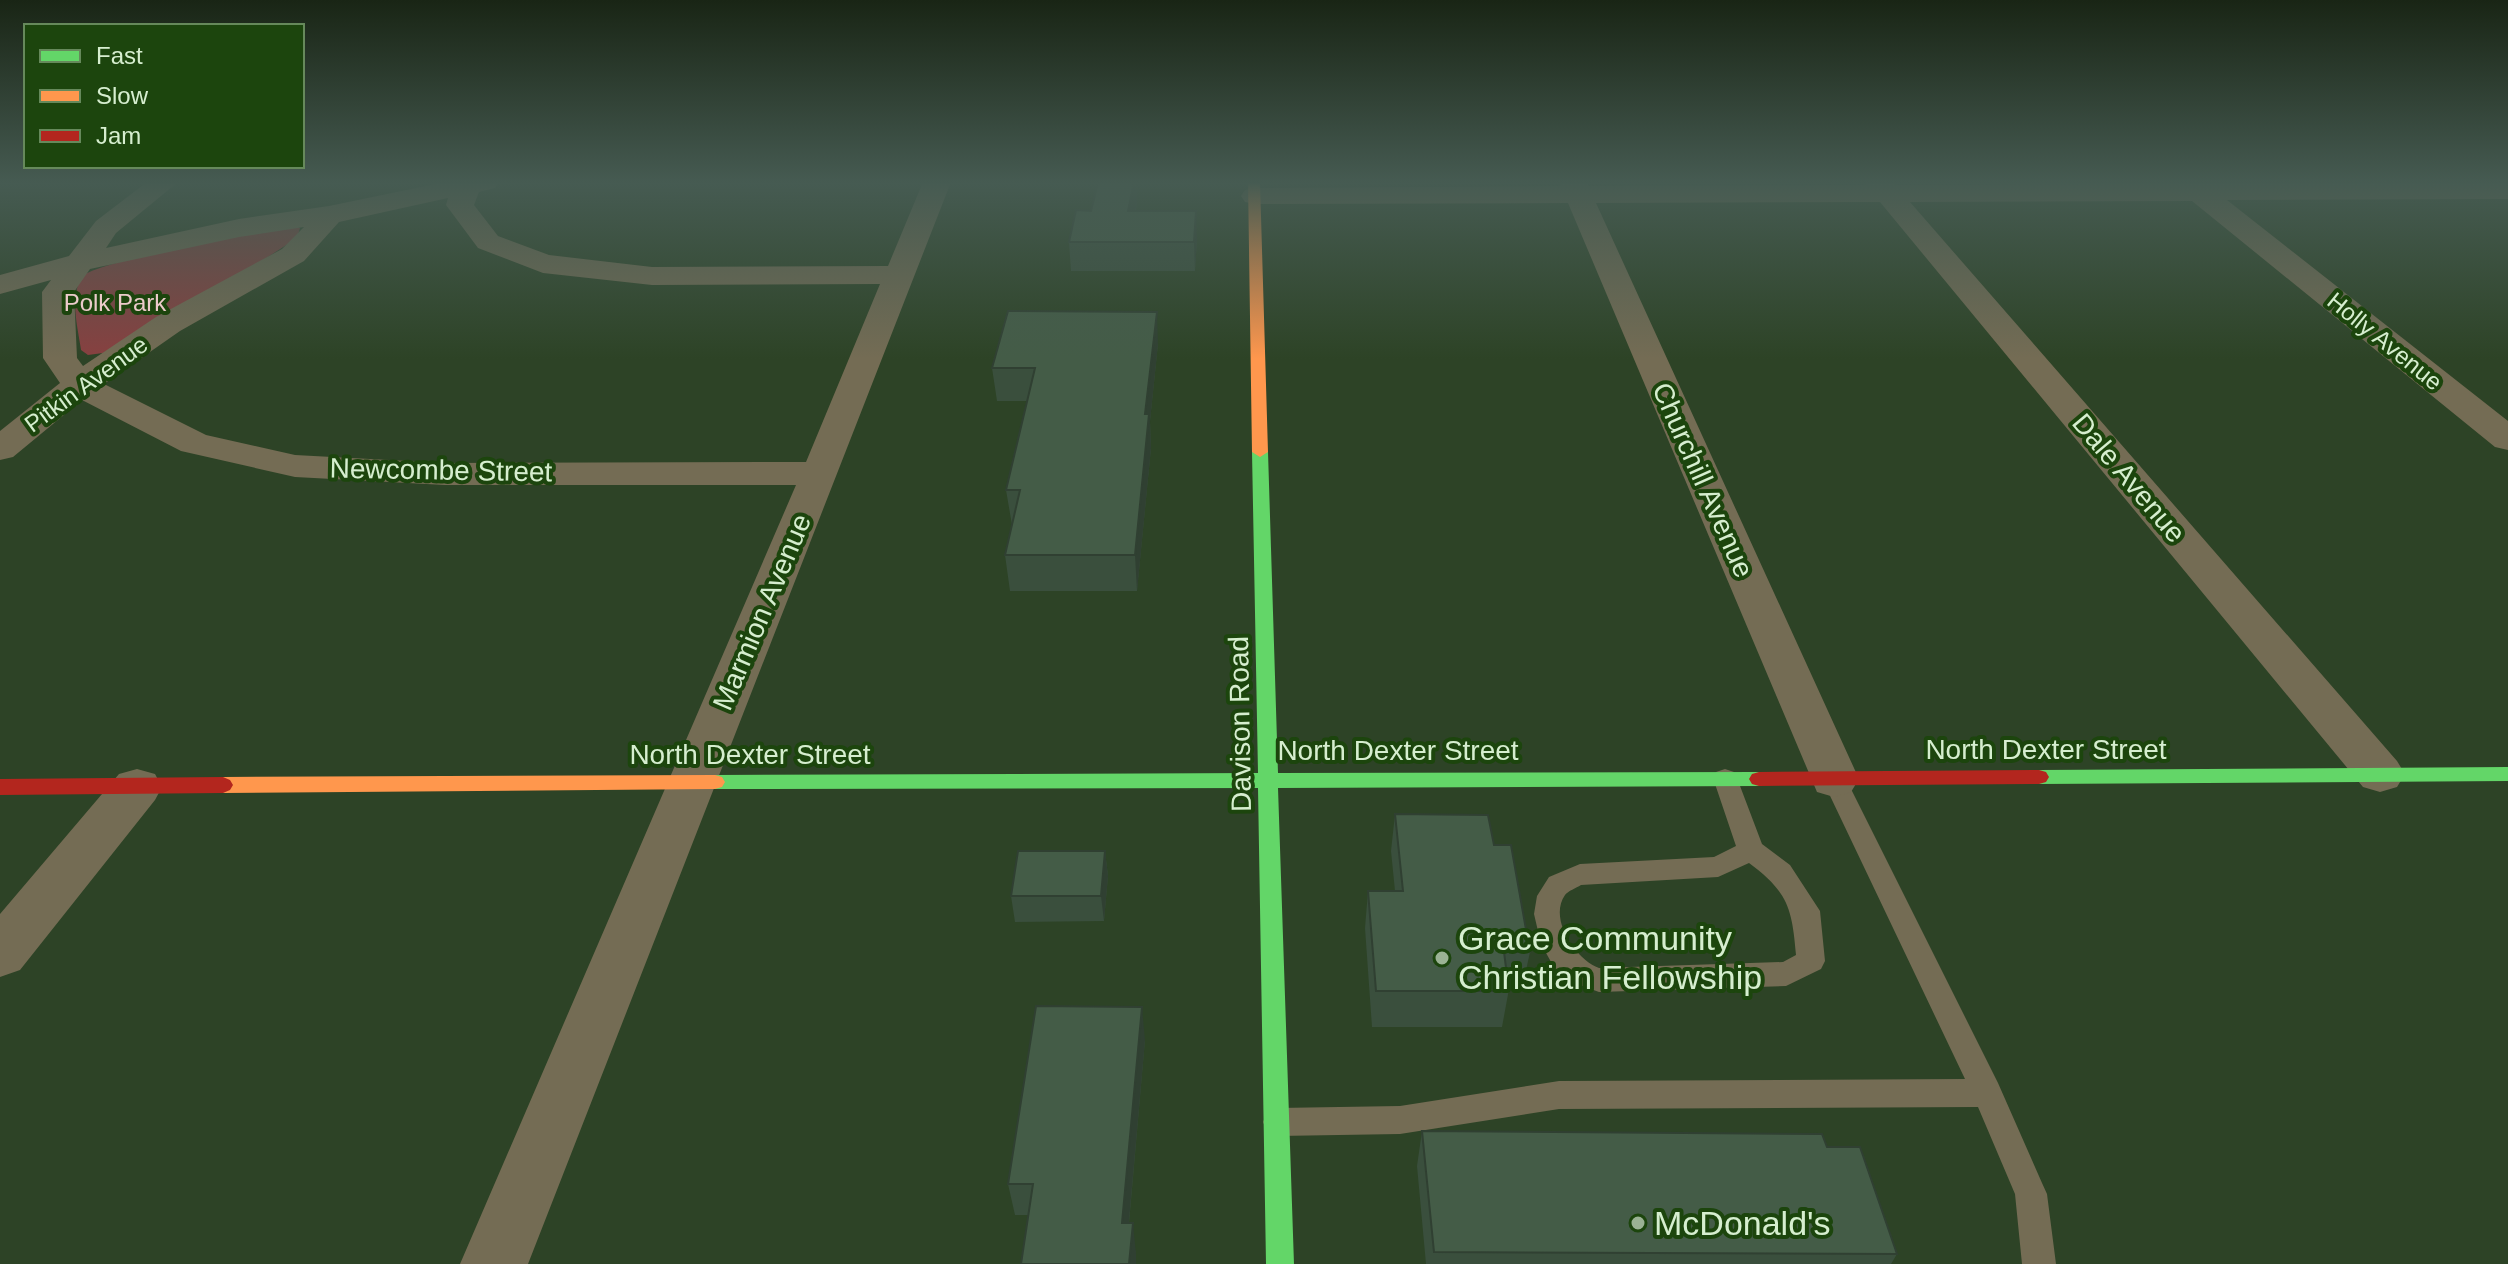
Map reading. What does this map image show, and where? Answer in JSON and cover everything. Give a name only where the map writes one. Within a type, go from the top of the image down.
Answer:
[{"type":"street","points":[[79,385],[60,358],[58,292],[95,241]]},
{"type":"street","points":[[0,285],[77,263],[179,241]]},
{"type":"street","name":"Pitkin Avenue","points":[[0,449],[79,385],[168,324],[293,255],[308,241]]},
{"type":"street","points":[[487,241],[543,264],[652,276],[900,275]]},
{"type":"street","name":"Marmion Avenue","points":[[494,1264],[914,241]]},
{"type":"street","name":"Davison Road","points":[[1255,241],[1280,1264]]},
{"type":"street","name":"Churchill Avenue","points":[[1598,241],[1834,779]]},
{"type":"street","name":"Dale Avenue","points":[[1928,241],[2380,774]]},
{"type":"street","name":"Holly Avenue","points":[[2260,241],[2508,439]]},
{"type":"street","name":"Newcombe Street","points":[[79,385],[194,443],[295,466],[445,474],[820,473]]},
{"type":"street","name":"North Dexter Street","points":[[0,787],[1269,778],[1834,779],[2508,774]]},
{"type":"street","points":[[0,954],[137,787]]},
{"type":"lane","points":[[1725,778],[1751,850],[1781,872],[1806,911],[1811,961],[1786,974],[1599,980],[1571,969],[1555,944],[1550,895],[1562,881],[1580,874],[1718,867],[1751,850]]},
{"type":"lane","points":[[1834,779],[1987,1093],[2031,1194],[2039,1264]]},
{"type":"lane","points":[[1277,1122],[1400,1120],[1559,1095],[1987,1093]]},
{"type":"green space","name":"Polk Park","points":[[292,241],[103,353],[88,355],[81,350],[75,303],[82,277],[92,271],[143,256],[211,242]]},
{"type":"building","points":[[1069,241],[1194,241],[1194,242]]},
{"type":"building","points":[[1008,311],[1157,312],[1145,414],[1149,414],[1135,555],[1005,555],[1020,490],[1006,490],[1035,368],[992,368]]},
{"type":"building","name":"Grace Community Christian Fellowship","points":[[1395,814],[1488,815],[1494,845],[1511,845],[1530,952],[1504,952],[1509,991],[1376,991],[1368,891],[1403,891]]},
{"type":"building","points":[[1018,851],[1105,851],[1101,896],[1011,896]]},
{"type":"building","points":[[1036,1006],[1142,1007],[1122,1223],[1133,1223],[1129,1264],[1021,1264],[1033,1184],[1008,1184]]},
{"type":"building","name":"McDonald's","points":[[1422,1131],[1822,1134],[1827,1147],[1860,1147],[1897,1254],[1434,1252]]},
{"type":"traffic: fast","points":[[1260,452],[1280,1264]]},
{"type":"traffic: fast","points":[[2039,777],[2508,774]]},
{"type":"traffic: fast","points":[[715,782],[1759,779]]},
{"type":"traffic: slow","points":[[1255,241],[1260,452]]},
{"type":"traffic: slow","points":[[223,785],[715,782]]},
{"type":"traffic: jam","points":[[1759,779],[2039,777]]},
{"type":"traffic: jam","points":[[0,787],[223,785]]},
{"type":"place","name":"Grace Community Christian Fellowship","points":[[1442,958]]},
{"type":"place","name":"McDonald's","points":[[1638,1223]]}]
